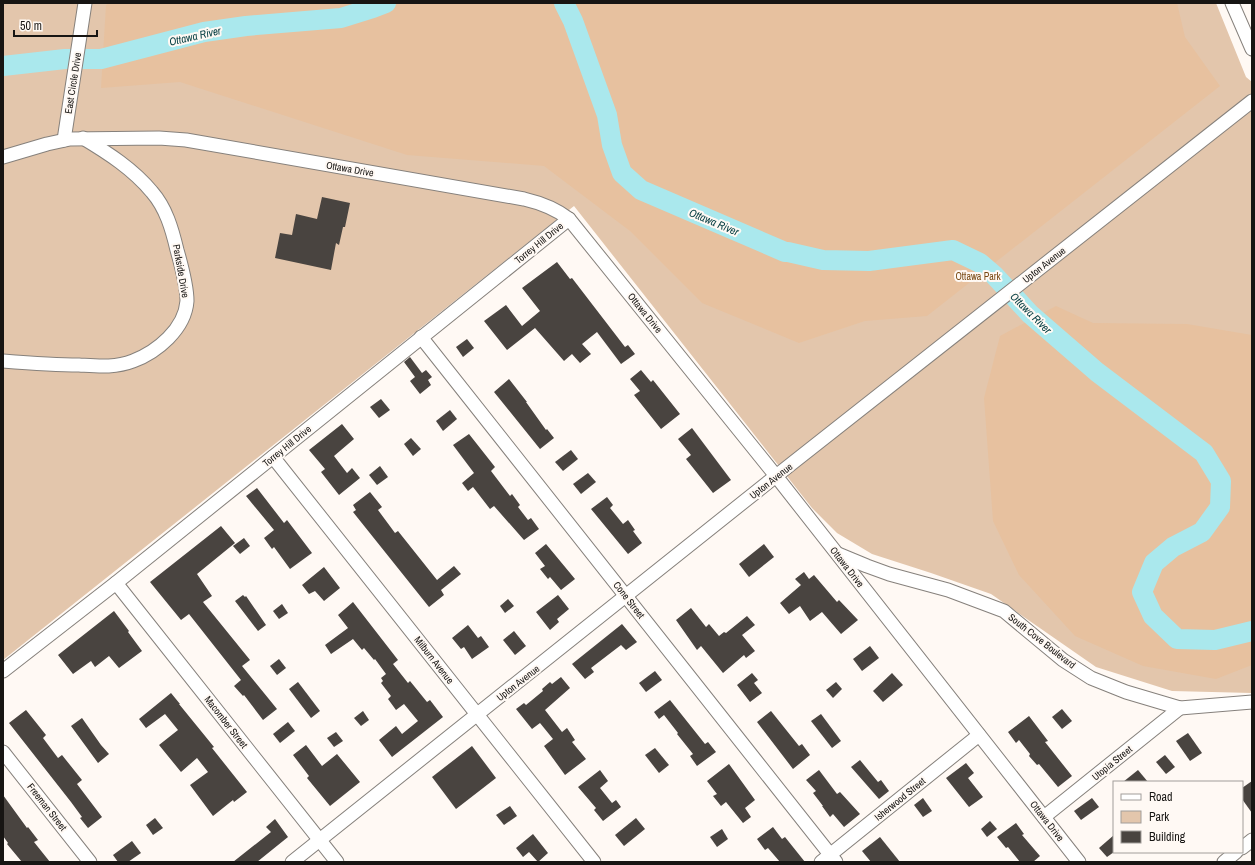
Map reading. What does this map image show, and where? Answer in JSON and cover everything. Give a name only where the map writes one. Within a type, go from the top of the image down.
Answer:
[{"type":"street","name":"East Circle Drive","points":[[64,140],[85,3]]},
{"type":"street","points":[[1232,3],[1252,49]]},
{"type":"street","name":"Upton Avenue","points":[[292,862],[776,476],[1252,101]]},
{"type":"street","name":"Ottawa Drive","points":[[3,157],[47,144],[83,138],[159,138],[186,140],[524,199],[558,210],[569,219],[776,476],[1079,862]]},
{"type":"street","name":"Parkside Drive","points":[[3,361],[61,365],[119,366],[143,356],[162,343],[170,336],[182,320],[187,300],[180,259],[170,224],[159,201],[146,185],[124,165],[107,152],[83,138]]},
{"type":"street","name":"Torrey Hill Drive","points":[[3,671],[116,583],[569,219]]},
{"type":"street","name":"Cone Street","points":[[422,338],[626,597],[829,860]]},
{"type":"street","name":"Milburn Avenue","points":[[273,457],[594,862]]},
{"type":"street","name":"South Cove Boulevard","points":[[836,553],[867,566],[948,590],[1004,611],[1063,660],[1091,678],[1126,692],[1180,708],[1252,702]]},
{"type":"street","name":"Macomber Street","points":[[116,583],[337,862]]},
{"type":"street","name":"Utopia Street","points":[[1044,817],[1180,708]]},
{"type":"street","name":"Isherwood Street","points":[[829,860],[979,735]]},
{"type":"street","name":"Freeman Street","points":[[3,752],[90,862]]},
{"type":"street","points":[[1243,847],[1252,840]]},
{"type":"street","points":[[1224,862],[1235,853]]},
{"type":"green space","name":"Ottawa Park","points":[[3,3],[1216,3],[1246,77],[1252,82],[1252,693],[1172,691],[1096,667],[991,594],[872,554],[837,533],[812,508],[574,206],[3,660]]},
{"type":"shaded area","points":[[109,3],[1177,3],[1185,37],[1220,86],[927,316],[865,321],[799,343],[702,303],[630,231],[544,166],[407,155],[180,82],[101,88],[106,5]]},
{"type":"shaded area","points":[[1056,306],[1093,323],[1187,324],[1252,335],[1252,665],[1216,679],[1143,666],[1075,636],[1019,575],[993,521],[984,398],[1000,336]]},
{"type":"building","points":[[322,197],[350,203],[345,227],[343,227],[339,245],[336,243],[331,270],[275,258],[280,233],[292,235],[296,214],[317,219]]},
{"type":"building","points":[[557,262],[570,279],[572,278],[625,347],[628,345],[635,354],[621,364],[597,332],[582,344],[591,354],[580,363],[572,354],[564,361],[535,328],[507,350],[484,321],[506,305],[522,326],[540,311],[522,288]]},
{"type":"building","points":[[467,339],[474,348],[463,357],[456,347]]},
{"type":"building","points":[[410,357],[422,373],[426,370],[432,377],[428,380],[431,385],[420,394],[410,381],[415,377],[404,362]]},
{"type":"building","points":[[641,370],[651,382],[653,380],[680,414],[661,429],[634,395],[640,391],[630,379]]},
{"type":"building","points":[[509,379],[546,430],[547,429],[554,438],[540,449],[494,392]]},
{"type":"building","points":[[381,399],[390,410],[379,418],[370,407]]},
{"type":"building","points":[[450,410],[457,419],[443,431],[436,421]]},
{"type":"building","points":[[342,424],[354,439],[334,456],[347,473],[352,468],[360,478],[339,495],[321,472],[325,469],[309,450]]},
{"type":"building","points":[[692,428],[731,480],[713,493],[686,459],[691,455],[678,439]]},
{"type":"building","points":[[469,434],[495,467],[491,471],[510,496],[512,494],[520,505],[518,507],[528,520],[531,518],[539,529],[524,540],[494,506],[490,509],[473,487],[468,491],[462,483],[474,473],[453,445]]},
{"type":"building","points":[[411,438],[421,449],[413,456],[404,444]]},
{"type":"building","points":[[571,450],[578,459],[563,471],[555,462]]},
{"type":"building","points":[[380,466],[388,477],[377,485],[369,475]]},
{"type":"building","points":[[588,473],[596,482],[581,494],[573,484]]},
{"type":"building","points":[[257,488],[284,523],[287,520],[312,553],[290,569],[274,547],[272,549],[264,538],[274,530],[246,496]]},
{"type":"building","points":[[370,492],[382,507],[378,510],[395,533],[398,531],[437,580],[454,566],[461,574],[441,590],[444,595],[429,607],[353,512],[356,510],[353,505]]},
{"type":"building","points":[[607,497],[613,505],[610,508],[623,524],[628,520],[635,530],[633,531],[642,543],[628,554],[591,509]]},
{"type":"building","points":[[221,526],[235,543],[197,574],[212,596],[203,602],[250,660],[242,666],[277,709],[263,720],[244,695],[243,696],[234,686],[241,680],[189,614],[181,620],[150,582]]},
{"type":"building","points":[[244,538],[250,546],[240,554],[233,546]]},
{"type":"building","points":[[546,544],[575,579],[561,590],[550,577],[548,579],[540,569],[545,566],[535,553]]},
{"type":"building","points":[[764,544],[774,557],[749,577],[739,564]]},
{"type":"building","points":[[324,567],[340,588],[324,601],[315,591],[309,594],[302,585]]},
{"type":"building","points":[[804,572],[809,579],[814,575],[837,602],[839,600],[858,620],[841,634],[822,612],[810,621],[800,606],[789,614],[780,603],[801,585],[795,579]]},
{"type":"building","points":[[243,595],[245,597],[246,596],[266,625],[258,631],[235,601]]},
{"type":"building","points":[[558,595],[569,609],[557,619],[559,622],[550,630],[536,612]]},
{"type":"building","points":[[508,599],[514,606],[505,613],[500,606]]},
{"type":"building","points":[[353,602],[398,660],[393,664],[408,683],[410,681],[427,702],[430,700],[443,717],[392,757],[379,740],[396,726],[402,734],[418,721],[404,704],[396,710],[388,699],[391,696],[381,683],[383,681],[381,678],[386,674],[375,659],[374,660],[364,648],[362,650],[353,639],[331,654],[325,645],[348,628],[338,615]]},
{"type":"building","points":[[282,604],[288,613],[279,619],[273,611]]},
{"type":"building","points":[[691,608],[706,627],[709,624],[719,636],[724,632],[726,633],[747,616],[755,625],[742,635],[755,651],[746,658],[744,655],[723,673],[701,646],[697,650],[676,620]]},
{"type":"building","points":[[114,611],[142,651],[119,668],[109,656],[95,667],[91,661],[73,674],[58,655]]},
{"type":"building","points":[[622,624],[637,642],[626,650],[621,645],[591,668],[594,672],[585,679],[572,664]]},
{"type":"building","points":[[468,625],[478,638],[481,636],[489,647],[472,659],[464,647],[461,649],[452,638]]},
{"type":"building","points":[[514,631],[526,646],[515,655],[503,640]]},
{"type":"building","points":[[870,646],[879,658],[862,671],[853,659]]},
{"type":"building","points":[[279,659],[286,668],[277,675],[270,666]]},
{"type":"building","points":[[655,671],[662,680],[646,692],[639,683]]},
{"type":"building","points":[[752,673],[758,680],[754,683],[762,693],[750,702],[737,685]]},
{"type":"building","points":[[892,673],[903,685],[883,702],[873,691]]},
{"type":"building","points":[[561,677],[570,688],[545,710],[562,732],[567,728],[575,740],[572,742],[586,759],[565,775],[544,746],[553,739],[540,723],[532,729],[516,709],[524,703],[526,705],[543,691],[542,689],[550,682],[552,684]]},
{"type":"building","points":[[298,682],[320,711],[311,718],[289,689]]},
{"type":"building","points":[[836,682],[842,689],[833,698],[826,690]]},
{"type":"building","points":[[171,693],[214,747],[212,748],[247,792],[234,802],[233,800],[213,816],[190,785],[208,772],[197,758],[181,772],[159,745],[178,730],[165,714],[146,728],[139,719]]},
{"type":"building","points":[[670,700],[705,744],[708,742],[716,752],[697,766],[690,756],[693,754],[664,715],[659,719],[654,712]]},
{"type":"building","points":[[1062,709],[1072,721],[1062,729],[1052,717]]},
{"type":"building","points":[[26,710],[46,735],[43,738],[58,758],[62,755],[82,780],[77,784],[102,817],[88,828],[80,818],[82,817],[71,802],[9,723]]},
{"type":"building","points":[[363,711],[369,720],[361,726],[354,718]]},
{"type":"building","points":[[771,711],[799,746],[802,744],[810,755],[793,769],[757,722]]},
{"type":"building","points":[[821,714],[841,741],[832,748],[811,721]]},
{"type":"building","points":[[1029,716],[1048,741],[1045,742],[1072,776],[1058,787],[1039,764],[1037,765],[1029,756],[1030,754],[1019,740],[1016,743],[1008,732]]},
{"type":"building","points":[[82,718],[109,754],[98,763],[71,726]]},
{"type":"building","points":[[288,722],[295,731],[280,743],[273,734]]},
{"type":"building","points":[[336,732],[343,741],[334,747],[327,738]]},
{"type":"building","points":[[1188,733],[1202,753],[1190,761],[1176,741]]},
{"type":"building","points":[[306,745],[322,766],[337,754],[360,782],[330,806],[307,778],[309,776],[293,755]]},
{"type":"building","points":[[472,746],[496,778],[456,809],[432,777]]},
{"type":"building","points":[[655,748],[669,765],[659,773],[645,755]]},
{"type":"building","points":[[1165,755],[1175,767],[1166,774],[1156,762]]},
{"type":"building","points":[[860,760],[878,782],[881,780],[889,791],[879,799],[851,767]]},
{"type":"building","points":[[966,763],[974,773],[968,778],[983,797],[969,807],[946,778]]},
{"type":"building","points":[[729,764],[755,800],[745,808],[751,817],[743,823],[726,802],[721,806],[713,796],[717,794],[707,781]]},
{"type":"building","points":[[600,770],[608,781],[600,788],[612,803],[616,800],[621,807],[603,821],[594,810],[596,808],[578,787]]},
{"type":"building","points":[[819,770],[837,794],[840,792],[860,814],[844,827],[833,814],[830,817],[813,793],[816,791],[806,780]]},
{"type":"building","points":[[1138,770],[1147,781],[1124,781]]},
{"type":"building","points":[[1252,781],[1252,813],[1243,800],[1243,787]]},
{"type":"building","points":[[3,795],[27,828],[28,827],[38,840],[34,842],[50,862],[22,862],[7,844],[8,843],[3,836]]},
{"type":"building","points":[[923,798],[932,811],[923,817],[914,805]]},
{"type":"building","points":[[1092,798],[1099,807],[1081,820],[1074,811]]},
{"type":"building","points":[[510,806],[517,816],[504,825],[496,815]]},
{"type":"building","points":[[155,818],[163,828],[153,835],[146,825]]},
{"type":"building","points":[[636,818],[645,829],[624,846],[615,835]]},
{"type":"building","points":[[275,819],[288,837],[257,862],[233,862],[271,832],[266,827]]},
{"type":"building","points":[[990,821],[997,829],[987,837],[981,829]]},
{"type":"building","points":[[1016,823],[1024,834],[1022,835],[1040,856],[1033,862],[1020,862],[1008,847],[1006,848],[997,837]]},
{"type":"building","points":[[773,827],[782,839],[785,837],[805,862],[780,862],[768,848],[765,850],[757,839]]},
{"type":"building","points":[[722,829],[728,839],[717,847],[710,837]]},
{"type":"building","points":[[533,834],[548,853],[538,862],[529,852],[523,857],[516,848]]},
{"type":"building","points":[[1113,836],[1113,853],[1107,857],[1099,848]]},
{"type":"building","points":[[880,837],[900,862],[871,862],[862,851]]},
{"type":"building","points":[[132,841],[141,853],[128,862],[118,862],[113,855]]},
{"type":"waterway","name":"Ottawa River","points":[[3,66],[65,59],[101,59],[204,32],[246,26],[341,18],[386,3]]},
{"type":"waterway","name":"Ottawa River","points":[[564,3],[573,21],[607,115],[612,145],[622,173],[641,190],[785,252],[823,260],[869,261],[953,250],[980,263],[994,275],[1030,314],[1097,372],[1204,453],[1221,481],[1220,507],[1202,532],[1173,547],[1154,563],[1142,592],[1153,616],[1177,639],[1215,640],[1252,631]]}]
